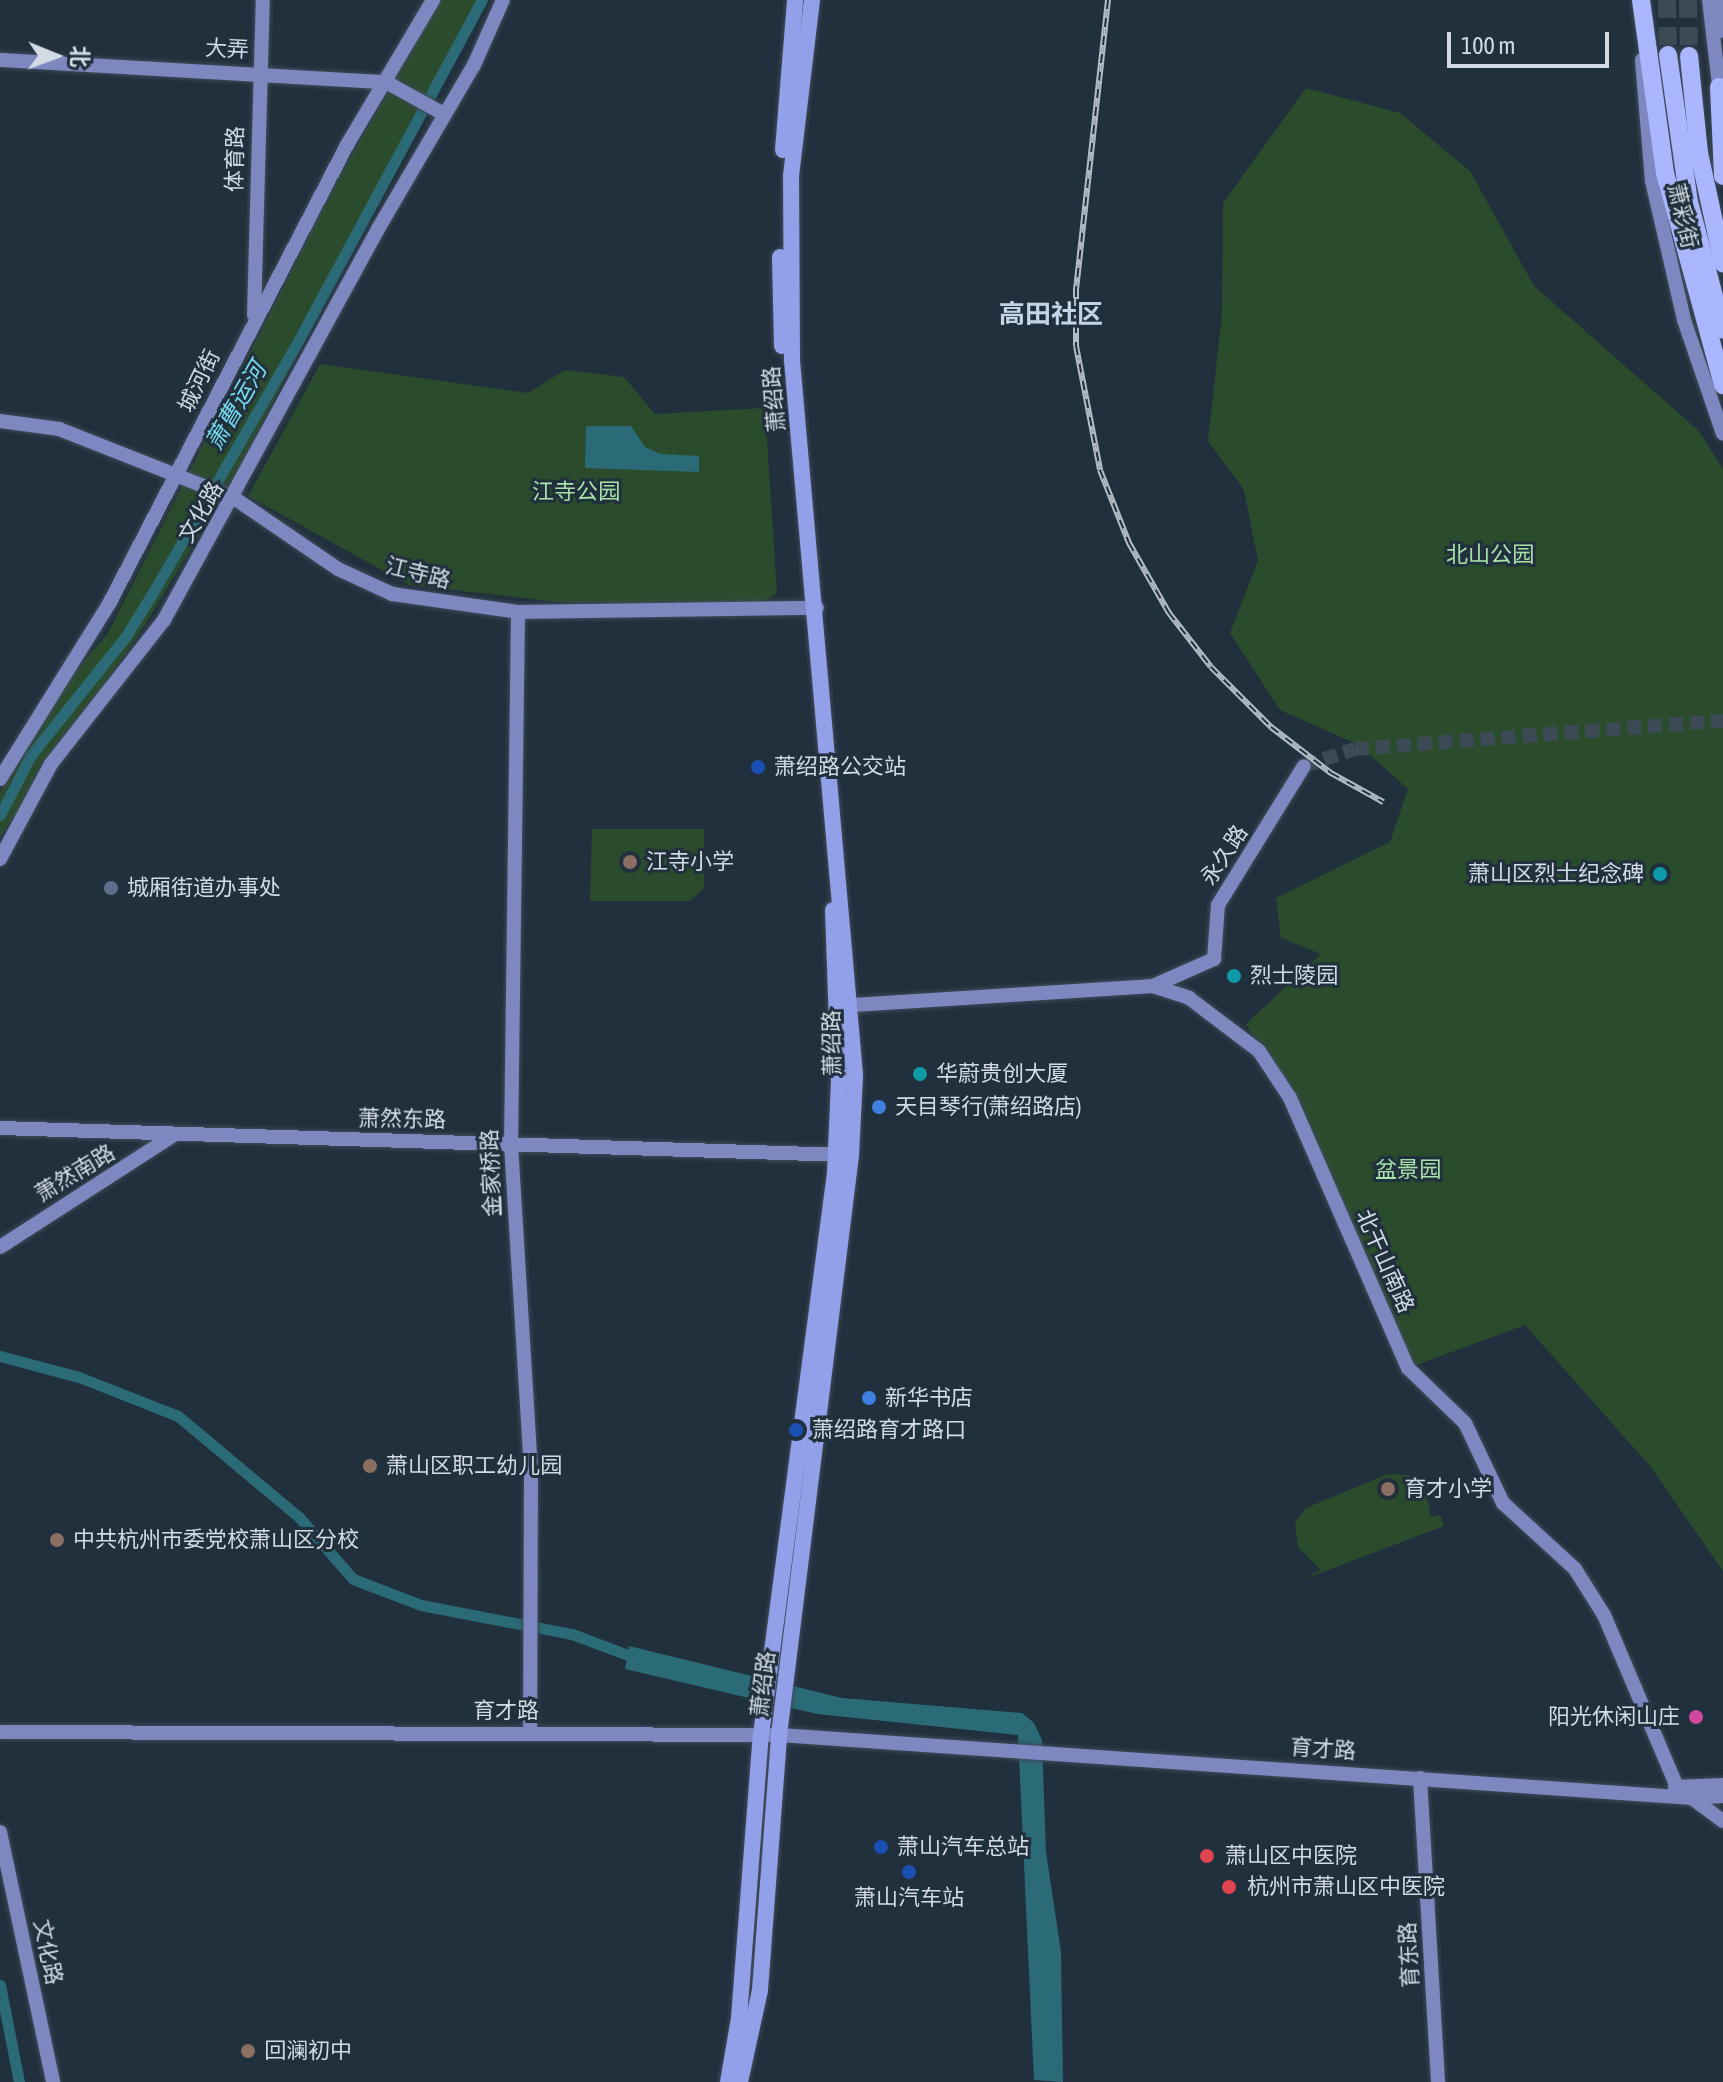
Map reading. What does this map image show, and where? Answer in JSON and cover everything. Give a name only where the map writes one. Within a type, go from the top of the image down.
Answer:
[{"type":"highway","points":[[1640,0],[1665,173],[1723,385]]},
{"type":"highway","points":[[1668,55],[1689,202],[1723,330]]},
{"type":"highway","points":[[1689,56],[1699,153],[1723,263]]},
{"type":"highway","points":[[1719,87],[1723,176]]},
{"type":"main road","points":[[795,0],[784,97],[779,307],[812,608],[835,928],[844,1155]]},
{"type":"main road","name":"萧绍路","points":[[740,2082],[760,1990],[770,1735],[844,1155],[853,1005],[812,608],[792,360],[790,256],[799,74],[812,0]]},
{"type":"main road","points":[[728,2082],[739,2018],[770,1735]]},
{"type":"street","name":"体育路","points":[[254,320],[263,0]]},
{"type":"street","name":"城河街","points":[[0,779],[110,602],[170,473],[254,320],[391,86],[433,0]]},
{"type":"street","name":"文化路","points":[[0,859],[51,764],[164,620],[474,65],[503,0]]},
{"type":"street","name":"萧彩街","points":[[1640,0],[1652,181],[1684,320],[1723,434]]},
{"type":"street","points":[[1709,0],[1723,118]]},
{"type":"street","points":[[1719,87],[1722,0]]},
{"type":"street","name":"大弄","points":[[0,60],[259,72],[391,86],[444,114]]},
{"type":"street","name":"江寺路","points":[[0,421],[59,429],[234,498],[338,569],[392,594],[518,612],[812,608]]},
{"type":"street","name":"金家桥路","points":[[518,612],[511,1144],[531,1472],[530,1732]]},
{"type":"street","name":"永久路","points":[[1153,986],[1214,959],[1218,905],[1304,766]]},
{"type":"street","name":"北干山南路","points":[[853,1005],[1153,986],[1189,998],[1227,1022],[1271,1070],[1290,1098],[1408,1368],[1465,1423],[1503,1503],[1575,1569],[1604,1615],[1677,1787]]},
{"type":"street","name":"萧然东路","points":[[0,1128],[172,1136],[844,1155]]},
{"type":"street","name":"萧然南路","points":[[0,1247],[172,1136]]},
{"type":"street","name":"育才路","points":[[0,1732],[770,1735],[1012,1748],[1693,1798],[1723,1796]]},
{"type":"street","name":"育东路","points":[[1420,1778],[1438,2082]]},
{"type":"street","name":"育才路","points":[[1583,1789],[1723,1785]]},
{"type":"street","points":[[1677,1787],[1723,1821]]},
{"type":"street","name":"文化路","points":[[0,1832],[53,2082]]},
{"type":"green space","points":[[441,0],[478,0],[240,467],[145,625],[0,837],[0,793],[57,693],[108,633],[340,175]]},
{"type":"green space","name":"北山公园","points":[[1306,88],[1400,113],[1470,171],[1534,286],[1699,431],[1723,469],[1723,1571],[1650,1466],[1525,1325],[1408,1368],[1277,1079],[1246,1024],[1321,954],[1281,938],[1276,898],[1390,842],[1408,789],[1359,745],[1280,710],[1230,633],[1258,561],[1244,490],[1208,441],[1222,314],[1223,203]]},
{"type":"green space","name":"江寺公园","points":[[320,364],[528,393],[565,370],[624,377],[655,414],[765,408],[777,593],[762,603],[702,606],[567,603],[409,585],[248,496]]},
{"type":"green space","points":[[592,829],[704,829],[704,888],[690,901],[590,901]]},
{"type":"green space","points":[[1388,1474],[1409,1475],[1424,1484],[1431,1517],[1440,1515],[1444,1526],[1304,1579],[1321,1570],[1298,1547],[1295,1522],[1306,1508]]},
{"type":"water","points":[[586,426],[631,426],[645,447],[660,454],[699,456],[699,472],[585,468]]},
{"type":"water","points":[[629,1646],[842,1698],[1022,1713],[1034,1723],[1042,1740],[1046,1852],[1061,1952],[1063,2082],[1034,2080],[1018,1735],[817,1714],[625,1669]]},
{"type":"waterway","name":"萧曹运河","points":[[0,815],[31,755],[126,636],[155,589],[296,345],[482,0]]},
{"type":"waterway","points":[[0,1356],[79,1377],[178,1416],[299,1517],[353,1579],[421,1605],[572,1634],[628,1655]]},
{"type":"waterway","name":"萧曹运河","points":[[0,1985],[19,2082]]},
{"type":"tunnel","points":[[1667,0],[1668,55]]},
{"type":"tunnel","points":[[1688,0],[1689,56]]},
{"type":"tunnel","points":[[1304,766],[1355,749],[1723,721]]},
{"type":"railway","points":[[1108,0],[1076,288],[1076,346],[1100,470],[1129,543],[1169,613],[1211,667],[1271,727],[1331,773],[1383,802]]},
{"type":"place","name":"萧绍路公交站","points":[[758,767]]},
{"type":"place","name":"江寺小学","points":[[630,862]]},
{"type":"place","name":"萧山区烈士纪念碑","points":[[1660,874]]},
{"type":"place","name":"城厢街道办事处","points":[[111,888]]},
{"type":"place","name":"烈士陵园","points":[[1234,976]]},
{"type":"place","name":"华蔚贵创大厦","points":[[920,1074]]},
{"type":"place","name":"天目琴行(萧绍路店)","points":[[879,1107]]},
{"type":"place","name":"新华书店","points":[[869,1398]]},
{"type":"place","name":"萧绍路育才路口","points":[[796,1430]]},
{"type":"place","name":"萧山区职工幼儿园","points":[[370,1466]]},
{"type":"place","name":"育才小学","points":[[1388,1489]]},
{"type":"place","name":"中共杭州市委党校萧山区分校","points":[[57,1540]]},
{"type":"place","name":"阳光休闲山庄","points":[[1696,1717]]},
{"type":"place","name":"萧山汽车总站","points":[[881,1847]]},
{"type":"place","name":"萧山区中医院","points":[[1207,1856]]},
{"type":"place","name":"萧山汽车站","points":[[909,1872]]},
{"type":"place","name":"杭州市萧山区中医院","points":[[1229,1887]]},
{"type":"place","name":"回澜初中","points":[[248,2051]]},
{"type":"district","name":"高田社区","points":[[1051,315]]},
{"type":"park label","name":"盆景园","points":[[1408,1170]]}]
